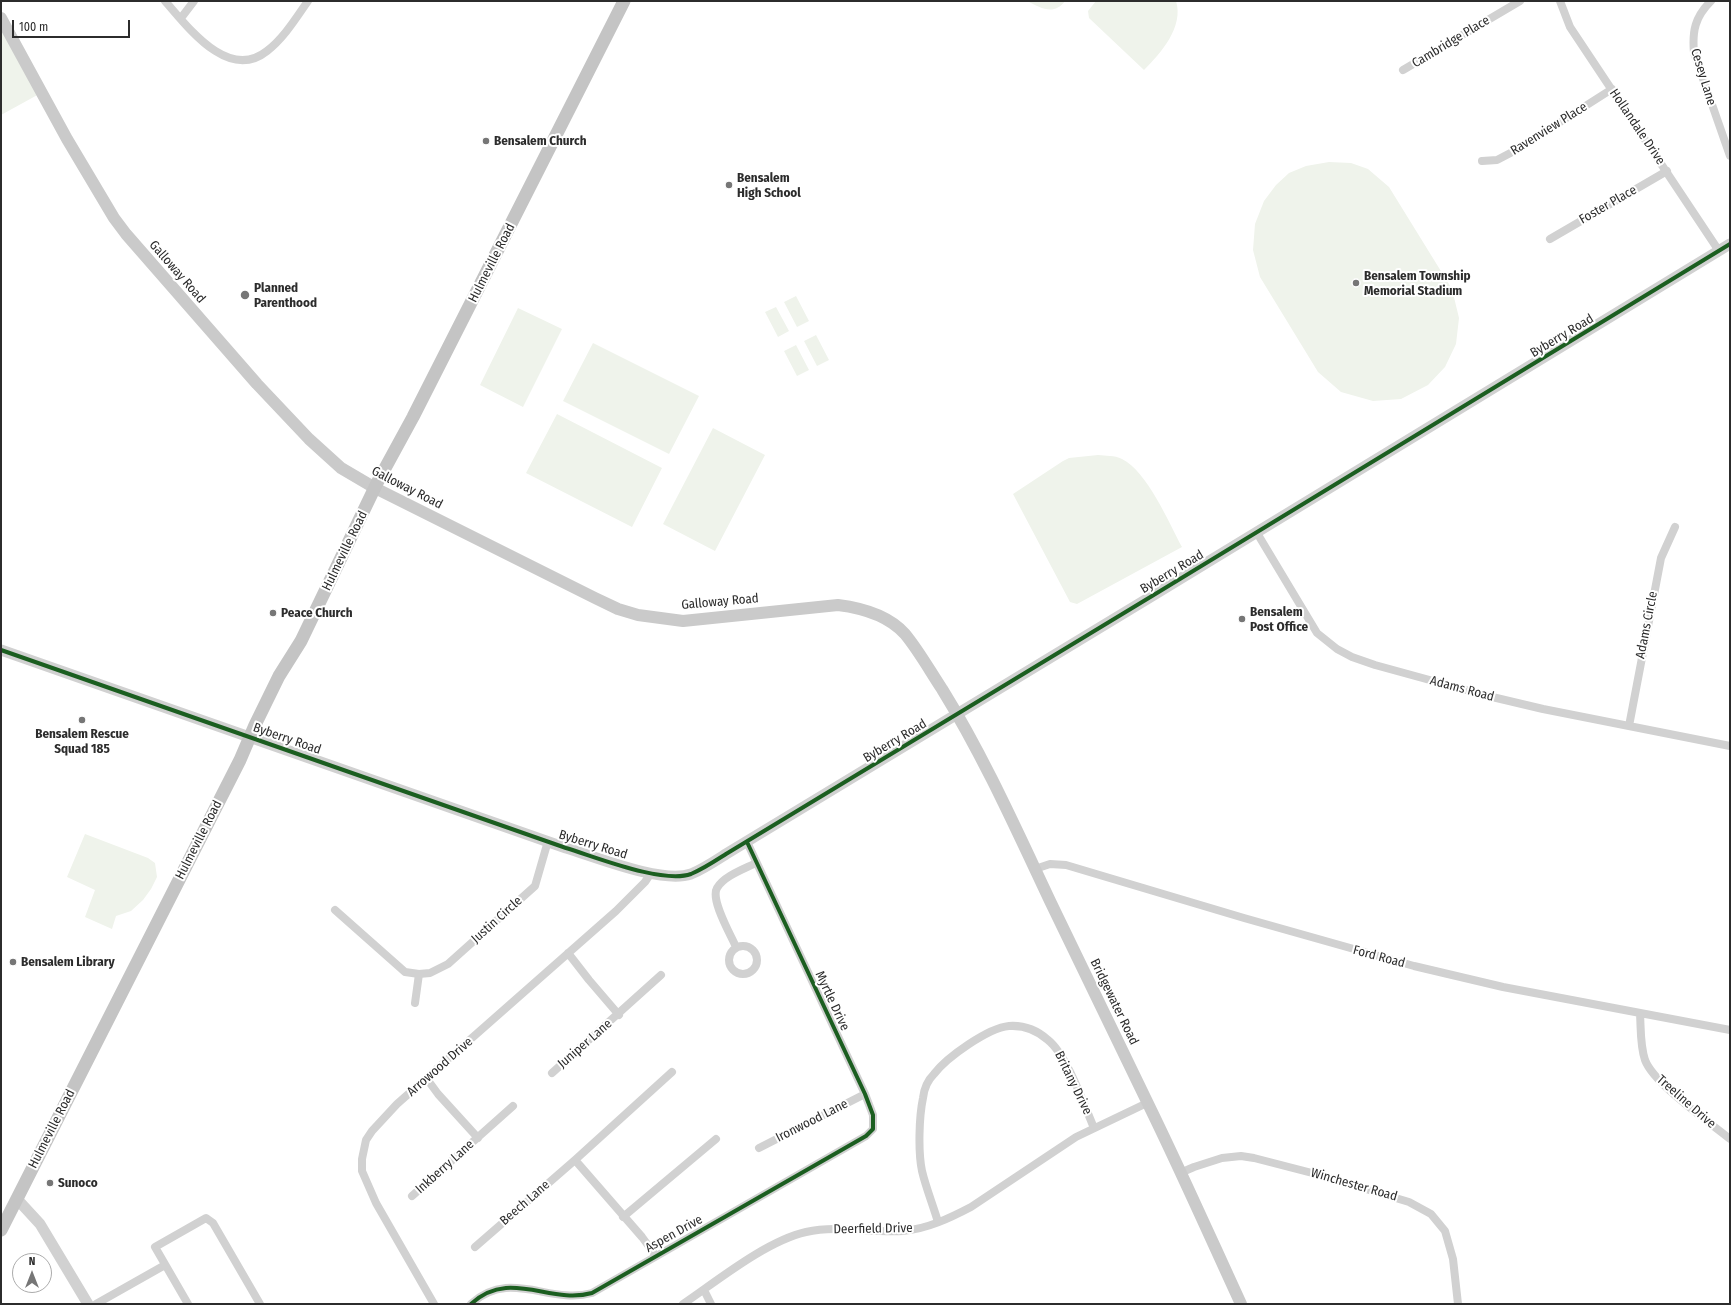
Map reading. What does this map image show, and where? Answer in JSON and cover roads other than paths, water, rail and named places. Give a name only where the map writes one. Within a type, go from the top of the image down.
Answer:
[{"type":"main road","name":"Hulmeville Road","points":[[1,1230],[240,760],[279,676],[301,641],[375,488],[413,418],[624,1]]},
{"type":"main road","name":"Galloway Road","points":[[1,18],[70,146],[114,218],[126,234],[257,384],[309,439],[341,468],[375,488],[595,598],[618,609],[638,615],[683,621],[838,604],[856,607],[872,612],[889,622],[903,633],[920,655],[958,715]]},
{"type":"main road","name":"Bridgewater Road","points":[[958,715],[988,771],[1035,868],[1241,1304]]},
{"type":"street","points":[[165,1],[200,38],[222,56],[230,59],[244,60],[255,57],[268,50],[292,24],[308,1]]},
{"type":"street","points":[[181,18],[194,1]]},
{"type":"street","name":"Cambridge Place","points":[[1403,70],[1520,1]]},
{"type":"street","name":"Hollandale Drive","points":[[1560,1],[1570,27],[1719,251]]},
{"type":"street","name":"Cesey Lane","points":[[1711,1],[1702,10],[1692,35],[1694,53],[1730,156]]},
{"type":"street","name":"Ravenview Place","points":[[1482,161],[1497,160],[1518,149],[1612,89]]},
{"type":"street","name":"Foster Place","points":[[1550,239],[1667,171]]},
{"type":"street","name":"Byberry Road","points":[[1,650],[548,841],[651,873],[677,876],[691,874],[958,715],[1088,634],[1257,533],[1730,244]]},
{"type":"street","name":"Adams Circle","points":[[1628,726],[1661,558],[1675,527]]},
{"type":"street","name":"Adams Road","points":[[1257,533],[1312,627],[1319,636],[1336,649],[1376,665],[1488,696],[1730,746]]},
{"type":"street","name":"Justin Circle","points":[[419,974],[430,973],[448,964],[535,886],[548,841]]},
{"type":"street","name":"Myrtle Drive","points":[[747,842],[754,864],[864,1094],[873,1115],[874,1127]]},
{"type":"street","points":[[736,947],[717,905],[715,894],[716,889],[726,880],[754,864]]},
{"type":"street","name":"Ford Road","points":[[1035,868],[1050,864],[1066,865],[1414,966],[1503,987],[1730,1030]]},
{"type":"street","name":"Arrowood Drive","points":[[434,1304],[365,1181],[362,1171],[363,1147],[372,1131],[397,1104],[616,911],[645,882],[651,873]]},
{"type":"street","points":[[335,910],[405,972],[419,974],[415,1003]]},
{"type":"street","name":"Juniper Lane","points":[[568,953],[619,1015]]},
{"type":"street","name":"Juniper Lane","points":[[552,1073],[619,1015],[661,975]]},
{"type":"street","name":"Treeline Drive","points":[[1640,1014],[1643,1051],[1649,1068],[1669,1090],[1730,1139]]},
{"type":"street","name":"Britany Drive","points":[[938,1222],[922,1169],[921,1121],[923,1098],[926,1088],[934,1073],[978,1038],[999,1028],[1017,1026],[1034,1031],[1049,1040],[1060,1054],[1094,1128]]},
{"type":"street","name":"Beech Lane","points":[[475,1247],[672,1072]]},
{"type":"street","name":"Inkberry Lane","points":[[427,1079],[478,1138]]},
{"type":"street","name":"Ironwood Lane","points":[[759,1148],[864,1094]]},
{"type":"street","name":"Deerfield Drive","points":[[683,1304],[775,1243],[798,1234],[837,1229],[902,1231],[938,1222],[971,1207],[1076,1137],[1147,1103]]},
{"type":"street","name":"Inkberry Lane","points":[[412,1196],[513,1106]]},
{"type":"street","name":"Aspen Drive","points":[[471,1304],[490,1291],[513,1287],[554,1294],[583,1296],[602,1289],[656,1256],[866,1136],[871,1133],[874,1127]]},
{"type":"street","points":[[624,1217],[716,1139]]},
{"type":"street","name":"Winchester Road","points":[[1180,1173],[1222,1158],[1241,1156],[1316,1174],[1418,1206],[1431,1214],[1445,1231],[1453,1259],[1458,1304]]},
{"type":"street","points":[[574,1160],[656,1256]]},
{"type":"street","points":[[17,1199],[40,1224],[88,1304]]},
{"type":"street","points":[[188,1304],[155,1248],[206,1218],[213,1223],[260,1304]]},
{"type":"street","points":[[96,1304],[165,1265]]},
{"type":"street","points":[[704,1290],[711,1304]]},
{"type":"place","name":"Bensalem Church","points":[[486,141]]},
{"type":"place","name":"Bensalem High School","points":[[729,185]]},
{"type":"place","name":"Bensalem Township Memorial Stadium","points":[[1356,283]]},
{"type":"place","name":"Planned Parenthood","points":[[245,295]]},
{"type":"place","name":"Peace Church","points":[[273,613]]},
{"type":"place","name":"Bensalem Post Office","points":[[1242,619]]},
{"type":"place","name":"Bensalem Rescue Squad 185","points":[[82,720]]},
{"type":"place","name":"Bensalem Library","points":[[13,962]]},
{"type":"place","name":"Sunoco","points":[[50,1183]]}]
